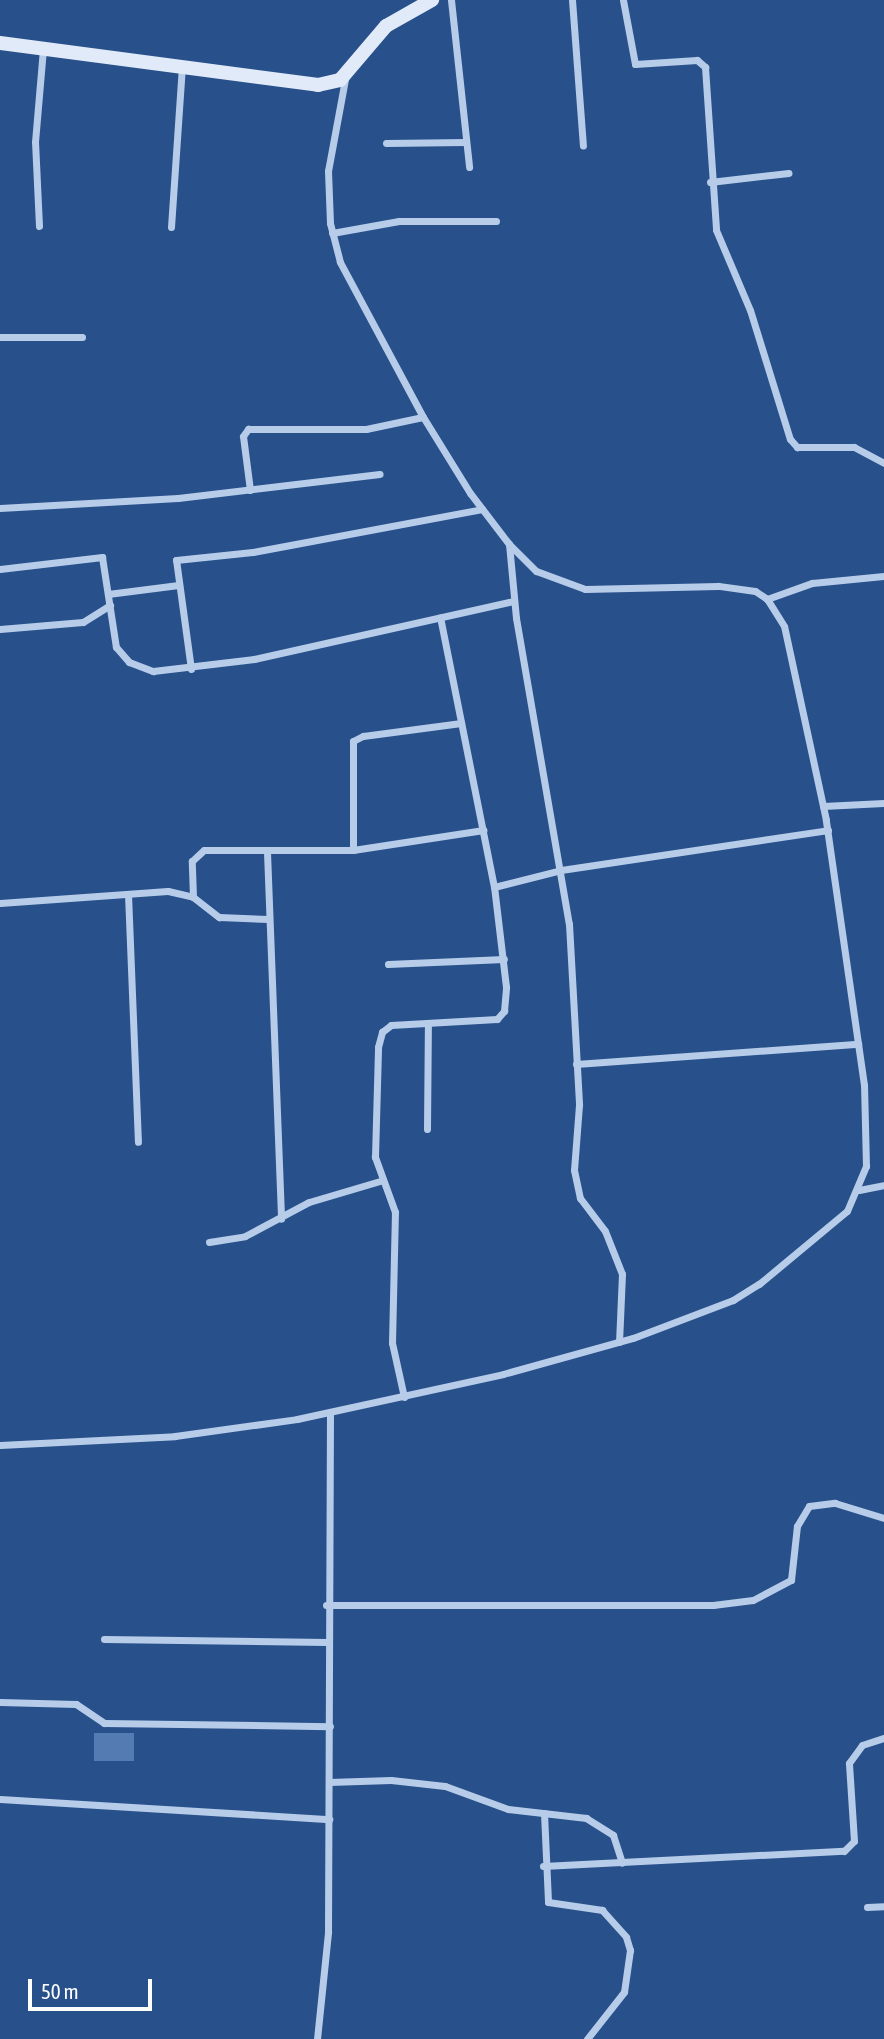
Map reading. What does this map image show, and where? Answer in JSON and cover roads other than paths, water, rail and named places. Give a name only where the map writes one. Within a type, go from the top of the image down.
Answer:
[{"type":"street","points":[[0,1445],[215,1433],[404,1397],[619,1342],[698,1314],[759,1284],[832,1227],[859,1190],[868,1138],[858,1044],[828,830],[789,642],[767,598],[755,591],[718,586],[585,589],[536,571],[509,544],[482,509],[423,417],[360,306],[332,233],[328,172],[345,76],[386,26],[432,0]]},
{"type":"street","points":[[451,0],[469,167]]},
{"type":"street","points":[[572,0],[583,146]]},
{"type":"street","points":[[624,0],[635,64],[693,59],[704,63],[710,182],[721,248],[750,310],[790,439],[797,447],[854,447],[884,463]]},
{"type":"street","points":[[0,43],[318,85],[345,76]]},
{"type":"street","points":[[39,226],[35,142],[43,49]]},
{"type":"street","points":[[171,227],[183,67]]},
{"type":"street","points":[[386,143],[466,142]]},
{"type":"street","points":[[710,182],[788,173]]},
{"type":"street","points":[[332,233],[399,220],[496,221]]},
{"type":"street","points":[[0,337],[82,337]]},
{"type":"street","points":[[250,490],[243,436],[248,429],[375,428],[423,417]]},
{"type":"street","points":[[0,508],[178,498],[380,474]]},
{"type":"street","points":[[191,669],[174,563],[178,559],[253,552],[482,509]]},
{"type":"street","points":[[509,544],[513,601],[569,925],[576,1064],[576,1187],[605,1231],[622,1274],[619,1342]]},
{"type":"street","points":[[0,569],[100,556],[116,647],[130,662],[153,671],[191,669],[513,601]]},
{"type":"street","points":[[767,598],[821,582],[884,576]]},
{"type":"street","points":[[108,594],[177,585]]},
{"type":"street","points":[[0,629],[83,622],[110,606]]},
{"type":"street","points":[[404,1397],[392,1342],[396,1212],[393,1198],[380,1181],[375,1157],[382,1032],[391,1025],[497,1019],[505,1001],[504,959],[494,887],[440,617]]},
{"type":"street","points":[[353,850],[353,741],[363,736],[461,723]]},
{"type":"street","points":[[823,806],[884,803]]},
{"type":"street","points":[[193,897],[196,854],[220,849],[267,852],[353,850],[482,830]]},
{"type":"street","points":[[494,887],[561,870],[828,830]]},
{"type":"street","points":[[267,852],[268,919],[275,1000],[281,1219]]},
{"type":"street","points":[[0,903],[168,891],[193,897],[219,917],[268,919]]},
{"type":"street","points":[[128,894],[138,1142]]},
{"type":"street","points":[[388,964],[504,959]]},
{"type":"street","points":[[427,1129],[428,1024]]},
{"type":"street","points":[[576,1064],[858,1044]]},
{"type":"street","points":[[209,1242],[245,1236],[309,1202],[380,1181]]},
{"type":"street","points":[[859,1190],[884,1185]]},
{"type":"street","points":[[317,2039],[328,1932],[330,1726],[326,1605],[332,1526],[330,1413]]},
{"type":"street","points":[[326,1605],[731,1603],[766,1596],[791,1580],[797,1526],[809,1506],[835,1503],[884,1518]]},
{"type":"street","points":[[104,1639],[326,1642]]},
{"type":"street","points":[[0,1702],[76,1704],[104,1723],[330,1726]]},
{"type":"street","points":[[543,1867],[844,1851],[854,1841],[849,1763],[862,1745],[884,1738]]},
{"type":"street","points":[[329,1782],[391,1780],[444,1786],[508,1809],[572,1815],[602,1826],[619,1845],[622,1863]]},
{"type":"street","points":[[0,1799],[328,1819]]},
{"type":"street","points":[[544,1813],[543,1867],[548,1902],[602,1910],[626,1937],[630,1950],[624,1992],[587,2039]]},
{"type":"street","points":[[867,1907],[884,1906]]}]
